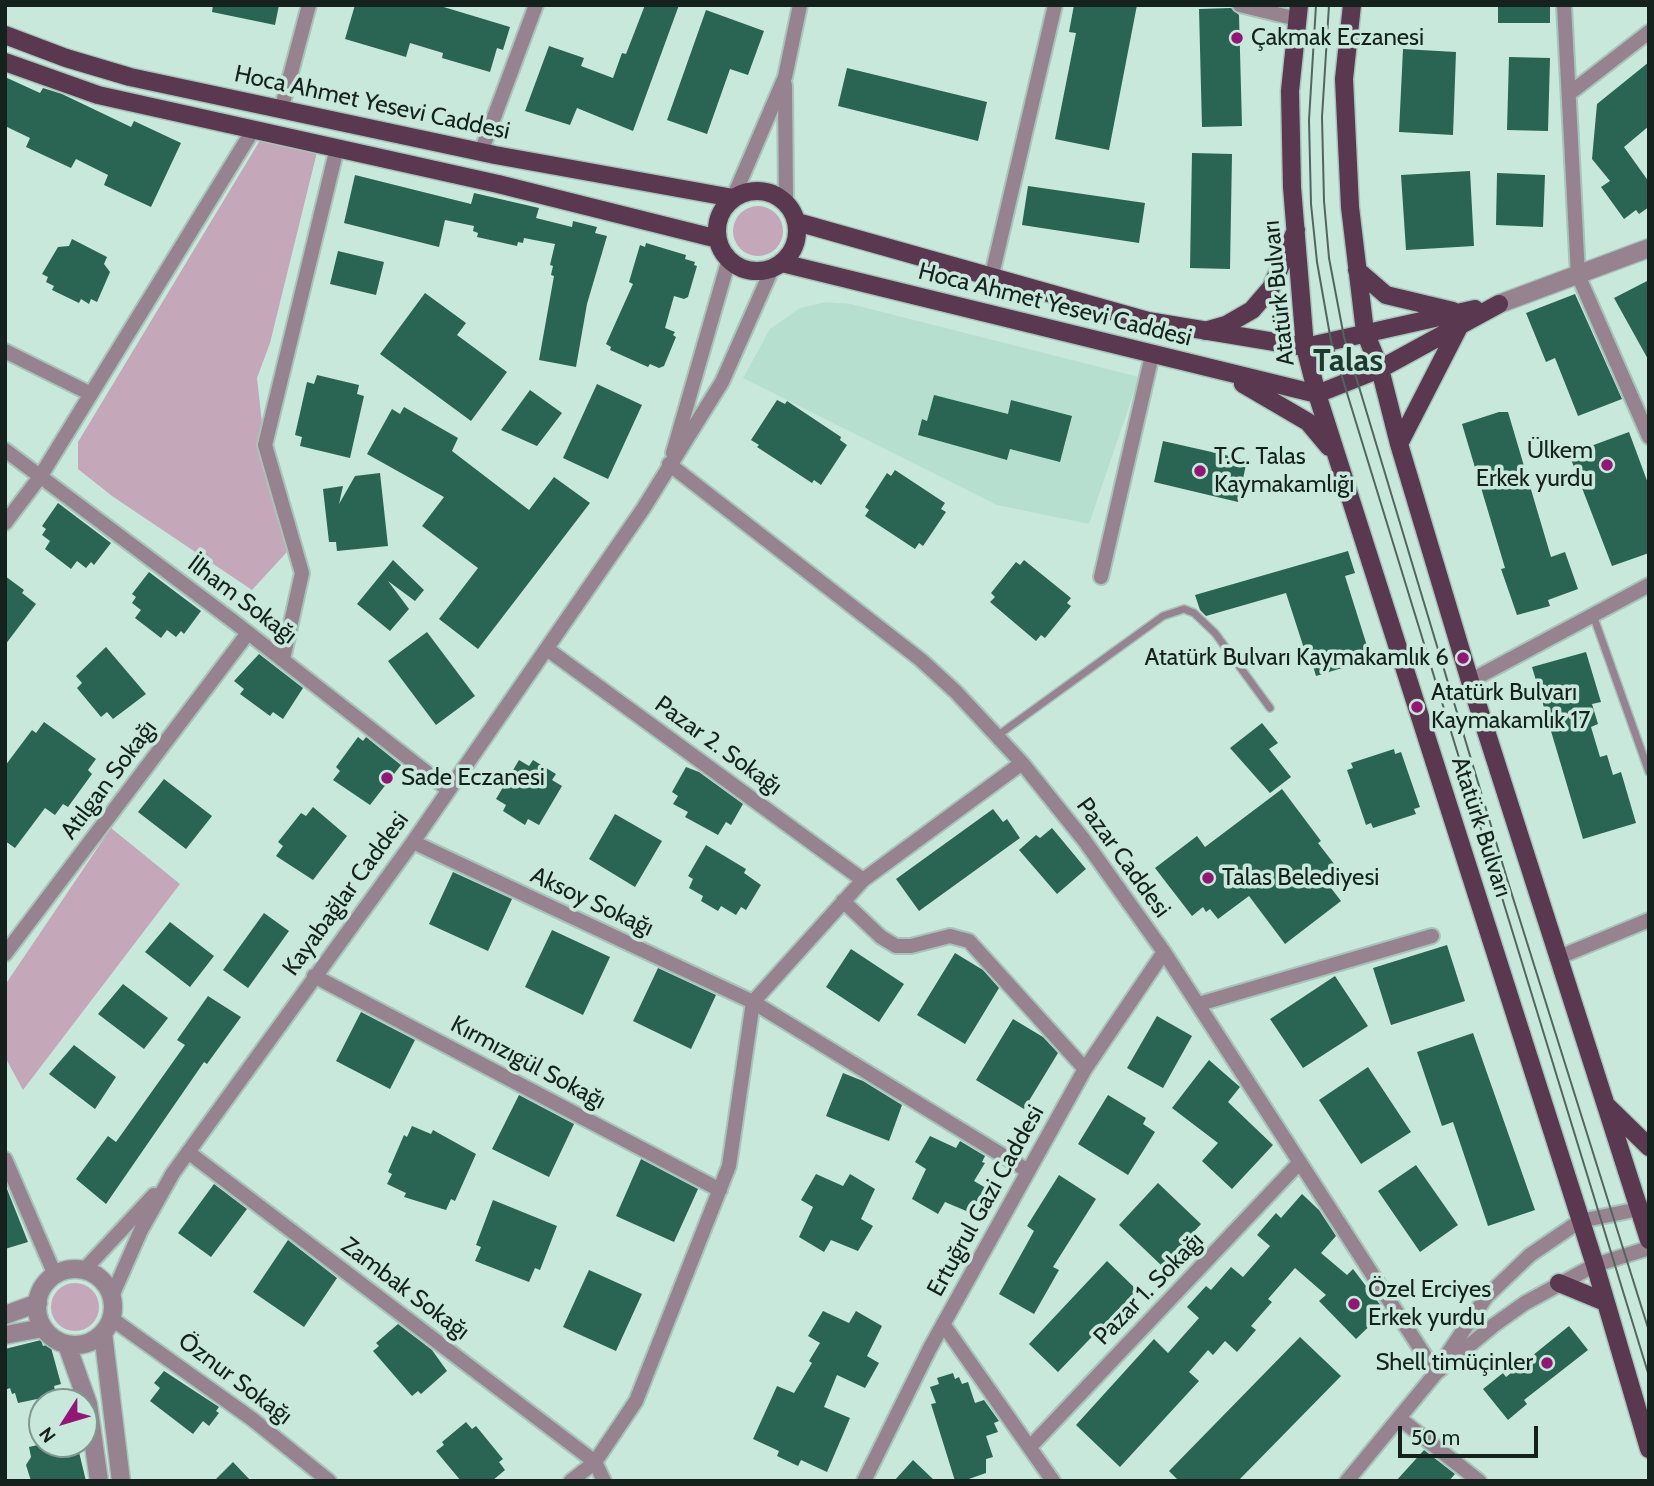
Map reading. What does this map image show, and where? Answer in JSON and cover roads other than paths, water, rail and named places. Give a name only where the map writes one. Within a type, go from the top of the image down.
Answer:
[{"type":"main road","name":"Atatürk Bulvarı","points":[[1352,5],[1344,79],[1350,207],[1365,332],[1380,369],[1399,444],[1470,681],[1557,958],[1604,1103],[1643,1207],[1649,1240]]},
{"type":"main road","name":"Atatürk Bulvarı","points":[[1298,12],[1290,91],[1292,187],[1305,347],[1336,457],[1595,1265],[1649,1449]]},
{"type":"main road","name":"Hoca Ahmet Yesevi Caddesi","points":[[5,34],[109,71],[281,110],[481,152],[733,198]]},
{"type":"main road","name":"Hoca Ahmet Yesevi Caddesi","points":[[5,62],[98,95],[523,190],[718,239]]},
{"type":"main road","points":[[755,190],[777,195],[786,202],[797,222],[795,245],[777,266],[749,270],[729,259],[718,239],[720,216],[733,198],[755,190]]},
{"type":"main road","name":"Hoca Ahmet Yesevi Caddesi","points":[[797,222],[991,279],[1148,321],[1305,347]]},
{"type":"main road","points":[[1203,331],[1226,325],[1252,310],[1271,288],[1297,227]]},
{"type":"main road","name":"Hoca Ahmet Yesevi Caddesi","points":[[777,266],[1317,394]]},
{"type":"main road","points":[[1357,270],[1386,295],[1460,319]]},
{"type":"main road","points":[[1317,394],[1380,369],[1460,319],[1499,304]]},
{"type":"main road","points":[[1305,347],[1365,332],[1460,319]]},
{"type":"main road","points":[[1399,444],[1460,319]]},
{"type":"main road","points":[[1201,367],[1260,392],[1291,410],[1308,422],[1336,457]]},
{"type":"main road","points":[[1604,1103],[1649,1147]]},
{"type":"main road","points":[[1559,1283],[1605,1302]]},
{"type":"street","points":[[281,110],[309,5]]},
{"type":"street","points":[[481,152],[536,5]]},
{"type":"street","points":[[733,198],[785,77],[800,5]]},
{"type":"street","points":[[991,279],[1055,5]]},
{"type":"street","points":[[1240,5],[1298,12]]},
{"type":"street","points":[[1563,5],[1570,93],[1578,275],[1649,437]]},
{"type":"street","points":[[1570,93],[1649,32]]},
{"type":"street","points":[[785,77],[786,202]]},
{"type":"street","points":[[5,523],[40,477],[253,130]]},
{"type":"street","points":[[283,659],[302,573],[265,445],[337,148]]},
{"type":"street","points":[[1499,304],[1649,248]]},
{"type":"street","name":"Kayabağlar Caddesi","points":[[669,464],[729,259]]},
{"type":"street","name":"Kayabağlar Caddesi","points":[[112,1296],[141,1230],[173,1173],[413,842],[547,649],[722,382],[777,266]]},
{"type":"street","points":[[5,351],[91,394]]},
{"type":"street","points":[[1101,577],[1152,355]]},
{"type":"street","name":"İlham Sokağı","points":[[5,450],[283,659],[449,790]]},
{"type":"street","name":"Pazar Caddesi","points":[[669,464],[921,660],[1022,763],[1083,840],[1164,952],[1436,1373]]},
{"type":"street","points":[[1470,681],[1649,585]]},
{"type":"street","name":"Atılgan Sokağı","points":[[5,954],[248,633]]},
{"type":"street","name":"Pazar 2. Sokağı","points":[[547,649],[863,880]]},
{"type":"street","points":[[571,1481],[595,1462],[636,1401],[720,1190],[729,1166],[753,1002],[863,880],[1022,763]]},
{"type":"street","name":"Aksoy Sokağı","points":[[413,842],[753,1002],[1028,1171]]},
{"type":"street","points":[[843,901],[881,937],[896,946],[911,946],[950,936],[969,941],[1085,1069]]},
{"type":"street","points":[[1557,958],[1649,920]]},
{"type":"street","points":[[1199,1004],[1433,936]]},
{"type":"street","name":"Ertuğrul Gazi Caddesi","points":[[864,1481],[943,1324],[1085,1069],[1164,952]]},
{"type":"street","name":"Kırmızıgül Sokağı","points":[[314,976],[720,1190]]},
{"type":"street","name":"Zambak Sokağı","points":[[188,1152],[595,1462]]},
{"type":"street","points":[[5,1158],[55,1275]]},
{"type":"street","name":"Pazar 1. Sokağı","points":[[1030,1447],[1300,1162]]},
{"type":"street","name":"Kayabağlar Caddesi","points":[[84,1270],[173,1173]]},
{"type":"street","points":[[1347,1481],[1436,1373],[1467,1321],[1507,1275],[1530,1255],[1580,1221],[1643,1207]]},
{"type":"street","points":[[1436,1373],[1494,1325],[1559,1283],[1595,1265],[1649,1248]]},
{"type":"street","points":[[107,1326],[87,1344],[67,1345],[43,1328],[38,1303],[42,1290],[55,1275],[84,1270],[101,1279],[112,1296],[107,1326],[121,1481]]},
{"type":"street","points":[[5,1315],[38,1303]]},
{"type":"street","points":[[943,1324],[1053,1481]]},
{"type":"street","name":"Öznur Sokağı","points":[[107,1326],[230,1403],[328,1481]]},
{"type":"street","points":[[5,1335],[43,1328]]},
{"type":"street","points":[[67,1345],[88,1404],[99,1481]]},
{"type":"street","points":[[1399,1418],[1479,1481]]},
{"type":"street","points":[[595,1462],[604,1481]]},
{"type":"lane","points":[[997,736],[1163,616],[1184,609],[1195,613],[1221,640],[1270,708]]},
{"type":"lane","points":[[1594,615],[1649,772]]},
{"type":"tram line","points":[[1316,5],[1309,120],[1311,204],[1317,262],[1331,341],[1649,1376]]},
{"type":"tram line","points":[[1329,5],[1322,117],[1324,201],[1329,258],[1344,337],[1508,882],[1649,1331]]},
{"type":"place","name":"Çakmak Eczanesi","points":[[1237,38]]},
{"type":"place","name":"Ülkem Erkek yurdu","points":[[1607,465]]},
{"type":"place","name":"T.C. Talas Kaymakamlığı","points":[[1200,471]]},
{"type":"place","name":"Atatürk Bulvarı Kaymakamlık 6","points":[[1463,658]]},
{"type":"place","name":"Atatürk Bulvarı Kaymakamlık 17","points":[[1417,707]]},
{"type":"place","name":"Sade Eczanesi","points":[[387,778]]},
{"type":"place","name":"Talas Belediyesi","points":[[1208,878]]},
{"type":"place","name":"Özel Erciyes Erkek yurdu","points":[[1354,1304]]},
{"type":"place","name":"Shell timüçinler","points":[[1547,1363]]},
{"type":"district","name":"Talas","points":[[1348,362]]}]
